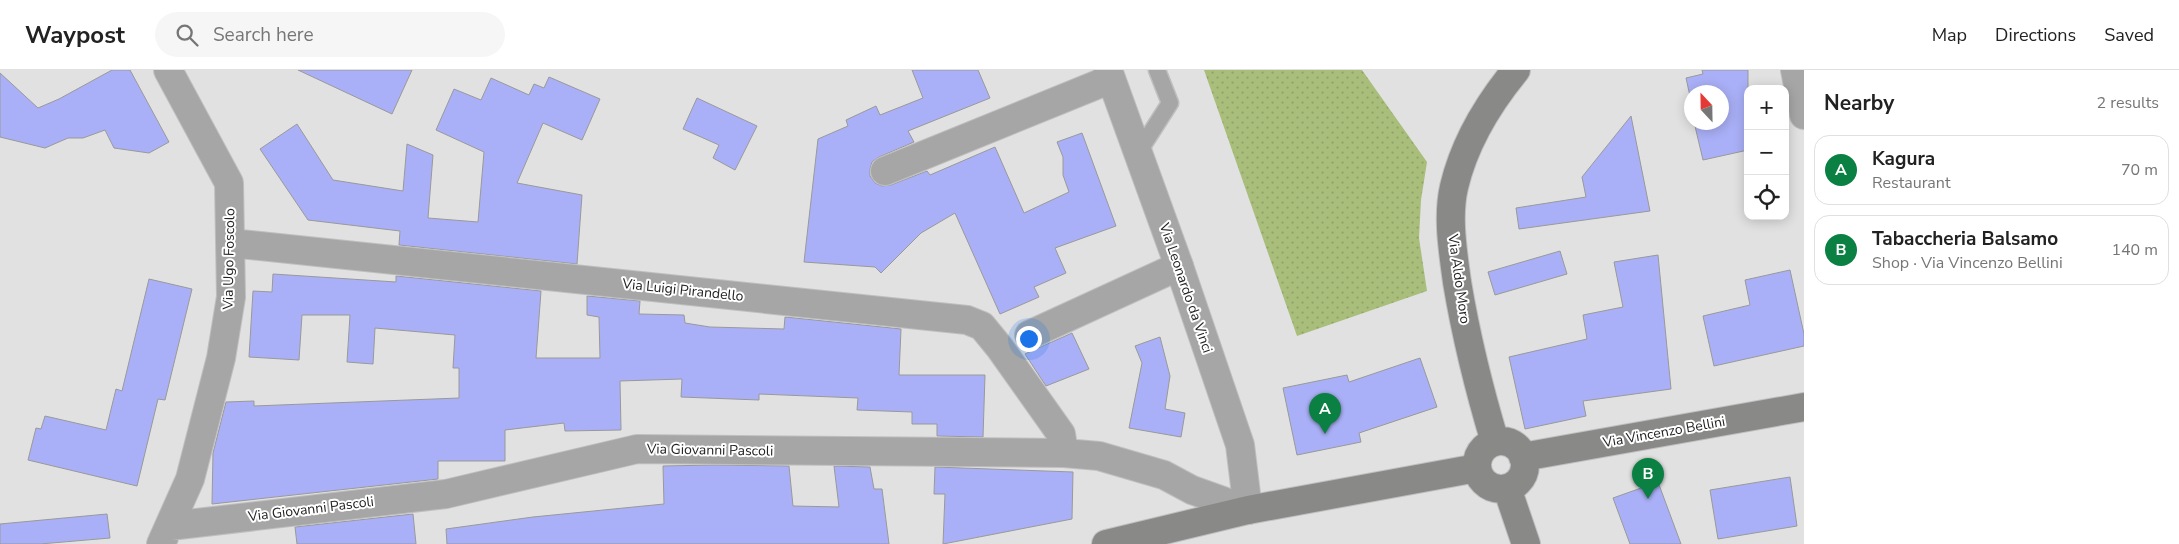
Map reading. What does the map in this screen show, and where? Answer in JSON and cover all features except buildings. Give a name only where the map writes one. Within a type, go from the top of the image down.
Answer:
[{"type":"main road","name":"Via Aldo Moro","points":[[1495,442],[1465,330],[1453,257],[1451,221],[1454,188],[1473,135],[1489,106],[1516,70]]},
{"type":"main road","name":"Via Vincenzo Bellini","points":[[1523,457],[1804,407]]},
{"type":"main road","points":[[1495,442],[1509,442],[1520,451],[1523,457],[1523,472],[1514,484],[1507,488],[1491,487],[1480,475],[1477,468],[1477,461],[1483,449],[1495,442]]},
{"type":"main road","points":[[1106,544],[1248,510],[1477,468]]},
{"type":"main road","points":[[1507,488],[1526,544]]},
{"type":"street","name":"Via Ugo Foscolo","points":[[165,535],[190,479],[221,358],[231,297],[229,183],[168,70]]},
{"type":"street","points":[[1795,70],[1804,115]]},
{"type":"street","name":"Via Leonardo da Vinci","points":[[1109,75],[1179,266],[1240,445],[1248,510]]},
{"type":"street","points":[[885,171],[1109,75]]},
{"type":"street","name":"Via Luigi Pirandello","points":[[231,243],[967,320],[982,326],[1000,348],[1061,434],[1064,453]]},
{"type":"street","points":[[1028,335],[1179,266]]},
{"type":"street","name":"Via Giovanni Pascoli","points":[[165,535],[446,494],[637,449],[1064,453],[1099,456],[1164,475],[1192,490],[1248,510]]},
{"type":"lane","points":[[1138,153],[1170,103],[1157,70]]},
{"type":"green space","points":[[1204,70],[1362,70],[1427,162],[1421,200],[1419,238],[1427,291],[1297,336]]},
{"type":"place","name":"Kagura","points":[[1325,434]]},
{"type":"place","name":"Tabaccheria Balsamo","points":[[1648,499]]}]
